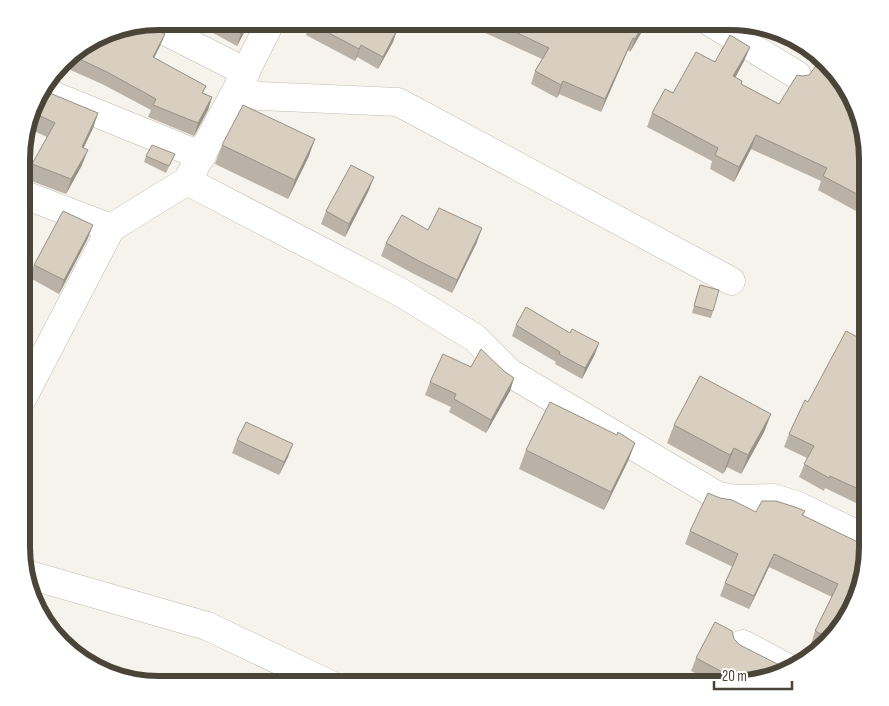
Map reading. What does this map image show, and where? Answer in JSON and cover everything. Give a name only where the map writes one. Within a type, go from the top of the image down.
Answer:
[{"type":"street","points":[[159,30],[241,81],[260,96],[398,102],[732,282]]},
{"type":"street","points":[[31,358],[111,228],[187,181],[202,156],[266,30]]},
{"type":"street","points":[[723,30],[797,75]]},
{"type":"street","points":[[48,93],[202,156]]},
{"type":"street","points":[[187,181],[400,292],[475,338],[510,373],[718,496],[736,499],[773,498],[796,504],[859,535]]},
{"type":"street","points":[[30,197],[111,228]]},
{"type":"street","points":[[33,576],[207,626],[314,676]]},
{"type":"street","points":[[743,644],[782,665]]},
{"type":"building","points":[[157,30],[165,34],[153,57],[206,86],[202,93],[212,97],[198,123],[153,105],[156,99],[78,59],[102,43],[118,37],[134,32]]},
{"type":"building","points":[[323,30],[397,30],[383,57],[361,45],[359,49]]},
{"type":"building","points":[[511,30],[640,30],[635,39],[633,38],[605,99],[563,81],[561,85],[535,71],[549,48]]},
{"type":"building","points":[[730,35],[750,47],[733,76],[742,81],[741,84],[779,104],[797,75],[809,75],[816,66],[824,71],[842,95],[857,134],[859,195],[823,176],[827,168],[756,135],[739,167],[715,155],[718,148],[652,113],[665,89],[673,93],[696,52],[715,62]]},
{"type":"building","points":[[49,93],[98,113],[82,147],[88,150],[71,179],[32,164],[55,123],[38,115]]},
{"type":"building","points":[[243,105],[315,139],[295,180],[222,145]]},
{"type":"building","points":[[152,145],[175,154],[169,166],[146,156]]},
{"type":"building","points":[[351,165],[374,177],[349,224],[326,211]]},
{"type":"building","points":[[439,208],[482,228],[457,280],[386,243],[402,215],[428,230]]},
{"type":"building","points":[[63,211],[93,225],[64,280],[34,265]]},
{"type":"building","points":[[700,285],[719,290],[713,311],[694,306]]},
{"type":"building","points":[[526,307],[570,333],[572,329],[599,343],[585,368],[559,354],[560,352],[516,325]]},
{"type":"building","points":[[846,331],[859,338],[859,489],[830,476],[829,478],[804,464],[814,446],[789,434],[805,400],[808,402]]},
{"type":"building","points":[[481,349],[514,378],[491,420],[454,399],[456,394],[430,382],[443,354],[471,367]]},
{"type":"building","points":[[700,376],[771,414],[748,455],[734,448],[730,455],[674,425]]},
{"type":"building","points":[[550,402],[617,435],[618,432],[635,443],[611,492],[526,450]]},
{"type":"building","points":[[246,422],[293,444],[284,462],[237,440]]},
{"type":"building","points":[[708,493],[732,500],[756,512],[762,501],[776,501],[805,511],[802,515],[859,543],[857,572],[846,604],[824,635],[815,631],[838,584],[774,554],[754,596],[725,583],[738,554],[690,531]]},
{"type":"building","points":[[715,622],[732,631],[734,639],[740,645],[780,666],[755,674],[730,676],[696,658]]}]
